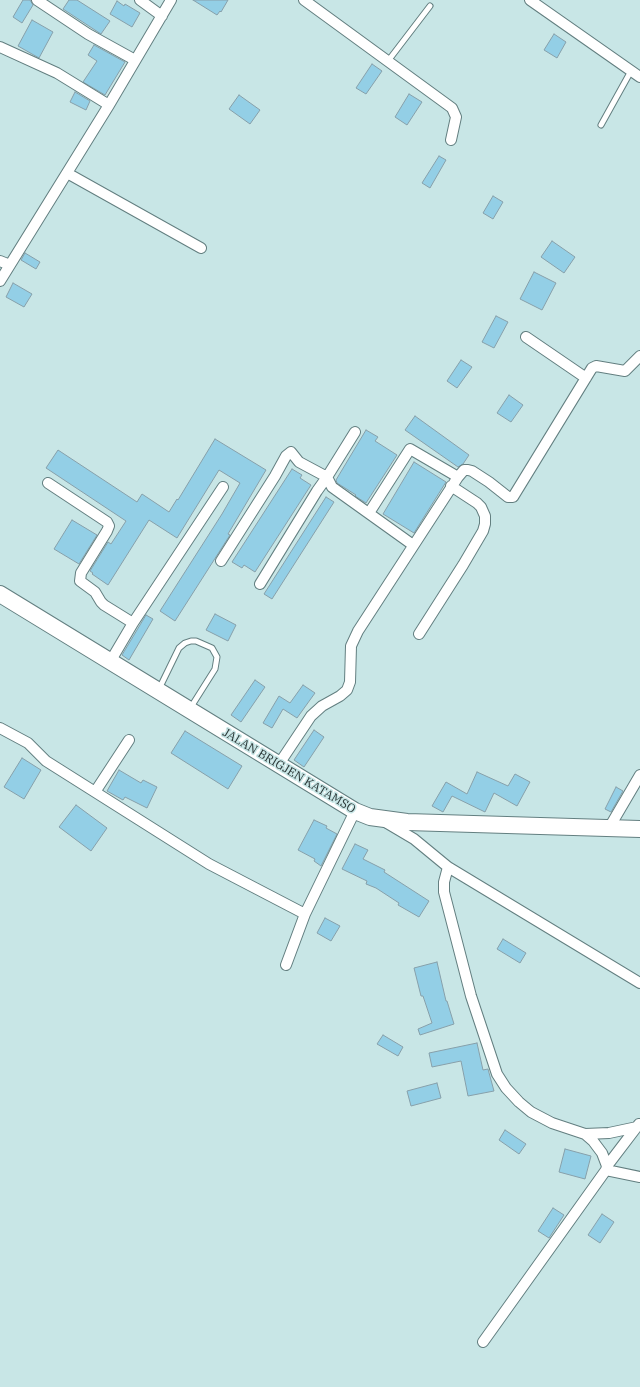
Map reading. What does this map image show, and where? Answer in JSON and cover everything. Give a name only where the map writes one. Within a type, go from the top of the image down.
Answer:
[{"type":"main road","name":"JALAN BRIGJEN KATAMSO","points":[[0,594],[355,811],[370,817]]},
{"type":"main road","points":[[370,817],[407,822],[640,829]]},
{"type":"street","points":[[37,0],[88,34],[135,60]]},
{"type":"street","points":[[140,0],[162,16]]},
{"type":"street","points":[[0,281],[109,105],[171,0]]},
{"type":"street","points":[[304,0],[452,108],[456,117],[451,140]]},
{"type":"street","points":[[530,0],[640,77]]},
{"type":"street","points":[[0,47],[57,73],[109,105]]},
{"type":"street","points":[[67,173],[201,248]]},
{"type":"street","points":[[0,260],[10,265]]},
{"type":"street","points":[[526,337],[586,378]]},
{"type":"street","points":[[279,764],[311,716],[322,706],[340,696],[347,690],[350,682],[351,646],[354,638],[451,486],[464,470],[472,471],[508,497],[513,497],[592,368],[596,366],[625,371],[640,356]]},
{"type":"street","points":[[260,584],[355,432]]},
{"type":"street","points":[[369,514],[410,449],[458,477]]},
{"type":"street","points":[[220,561],[275,476],[286,456],[291,452],[299,462],[327,477],[332,487],[413,545]]},
{"type":"street","points":[[48,483],[107,522],[107,531],[80,573],[80,581],[96,592],[100,602],[133,623]]},
{"type":"street","points":[[419,634],[483,531],[485,524],[485,516],[481,507],[451,486]]},
{"type":"street","points":[[110,662],[133,623],[222,487]]},
{"type":"street","points":[[0,728],[32,746],[46,761],[209,864],[305,914]]},
{"type":"street","points":[[95,792],[129,740]]},
{"type":"street","points":[[609,828],[640,776]]},
{"type":"street","points":[[286,965],[305,914],[355,811]]},
{"type":"street","name":"JALAN BRIGJEN KATAMSO","points":[[370,817],[391,825],[414,839],[448,867],[640,983]]},
{"type":"street","points":[[448,867],[444,882],[444,892],[471,996],[497,1074],[506,1088],[531,1112],[552,1123],[585,1134],[609,1133],[638,1124]]},
{"type":"street","points":[[483,1342],[638,1124]]},
{"type":"street","points":[[585,1134],[594,1142],[602,1153],[607,1168]]},
{"type":"street","points":[[607,1168],[640,1177]]},
{"type":"lane","points":[[388,61],[430,6]]},
{"type":"lane","points":[[601,125],[631,71]]},
{"type":"lane","points":[[158,690],[179,648],[185,643],[196,641],[212,648],[217,656],[215,669],[189,710]]},
{"type":"building","points":[[23,0],[30,0],[33,5],[22,23],[13,17]]},
{"type":"building","points":[[69,0],[77,0],[110,21],[101,34],[63,9]]},
{"type":"building","points":[[193,0],[228,0],[221,12],[220,11],[217,15]]},
{"type":"building","points":[[117,1],[140,13],[132,27],[110,14]]},
{"type":"building","points":[[32,20],[53,32],[39,58],[18,46]]},
{"type":"building","points":[[554,34],[566,42],[557,58],[544,50]]},
{"type":"building","points":[[94,45],[125,62],[105,95],[83,82],[97,61],[88,55]]},
{"type":"building","points":[[372,64],[382,71],[366,94],[356,88]]},
{"type":"building","points":[[75,92],[90,101],[86,110],[70,102]]},
{"type":"building","points":[[409,94],[422,102],[407,125],[395,117]]},
{"type":"building","points":[[239,95],[260,110],[250,124],[229,109]]},
{"type":"building","points":[[439,156],[446,160],[430,188],[422,183]]},
{"type":"building","points":[[493,196],[503,202],[493,219],[483,213]]},
{"type":"building","points":[[552,241],[575,257],[564,273],[541,257]]},
{"type":"building","points":[[25,253],[40,262],[36,269],[21,260]]},
{"type":"building","points":[[534,272],[556,283],[542,310],[520,299]]},
{"type":"building","points":[[13,283],[32,294],[24,307],[6,297]]},
{"type":"building","points":[[496,316],[508,322],[494,348],[482,342]]},
{"type":"building","points":[[461,360],[472,367],[457,388],[447,381]]},
{"type":"building","points":[[509,395],[523,405],[511,422],[497,413]]},
{"type":"building","points":[[415,416],[469,455],[463,464],[458,467],[405,430]]},
{"type":"building","points":[[366,430],[378,437],[375,441],[397,455],[366,503],[337,483],[336,480]]},
{"type":"building","points":[[215,439],[266,470],[228,534],[230,535],[175,621],[160,611],[240,483],[219,470],[177,538],[149,520],[108,585],[90,571],[108,542],[111,544],[126,521],[46,468],[58,450],[137,502],[142,494],[169,512],[177,499],[178,500]]},
{"type":"building","points":[[414,462],[446,482],[414,533],[383,514]]},
{"type":"building","points":[[292,469],[302,475],[300,478],[311,485],[255,572],[244,565],[242,568],[232,562]]},
{"type":"building","points":[[326,497],[334,502],[272,599],[264,594]]},
{"type":"building","points":[[72,520],[97,535],[79,564],[54,549]]},
{"type":"building","points":[[215,614],[236,625],[228,641],[206,630]]},
{"type":"building","points":[[146,615],[153,619],[129,660],[122,655]]},
{"type":"building","points":[[255,680],[265,687],[241,722],[231,715]]},
{"type":"building","points":[[303,685],[315,693],[297,718],[283,709],[272,728],[263,723],[279,696],[290,703]]},
{"type":"building","points":[[314,730],[324,737],[304,767],[294,760]]},
{"type":"building","points":[[185,731],[242,766],[228,789],[171,753]]},
{"type":"building","points":[[22,758],[41,770],[24,799],[4,787]]},
{"type":"building","points":[[119,770],[141,783],[143,780],[157,787],[147,808],[125,797],[123,800],[107,791]]},
{"type":"building","points":[[477,772],[508,786],[515,774],[530,782],[517,806],[494,793],[485,812],[452,796],[443,812],[432,806],[446,782],[467,794]]},
{"type":"building","points":[[616,787],[623,791],[611,812],[605,809]]},
{"type":"building","points":[[76,805],[107,828],[91,851],[59,827]]},
{"type":"building","points":[[314,820],[327,826],[326,828],[337,834],[321,866],[314,861],[315,859],[298,850]]},
{"type":"building","points":[[355,844],[368,850],[363,859],[385,870],[384,872],[429,901],[419,917],[398,905],[399,903],[376,888],[366,884],[367,881],[342,869]]},
{"type":"building","points":[[325,918],[340,926],[331,941],[317,933]]},
{"type":"building","points":[[503,939],[526,953],[520,963],[497,949]]},
{"type":"building","points":[[437,962],[446,1001],[454,1024],[420,1035],[418,1029],[432,1023],[423,996],[421,996],[414,968]]},
{"type":"building","points":[[383,1035],[403,1047],[398,1056],[377,1044]]},
{"type":"building","points":[[477,1043],[483,1070],[488,1069],[494,1091],[468,1096],[461,1061],[432,1067],[429,1053]]},
{"type":"building","points":[[437,1083],[441,1098],[411,1106],[407,1091]]},
{"type":"building","points":[[505,1130],[526,1144],[519,1154],[499,1140]]},
{"type":"building","points":[[565,1149],[591,1156],[585,1179],[559,1172]]},
{"type":"building","points":[[553,1208],[564,1215],[549,1238],[538,1231]]},
{"type":"building","points":[[602,1214],[614,1222],[600,1243],[588,1235]]}]
